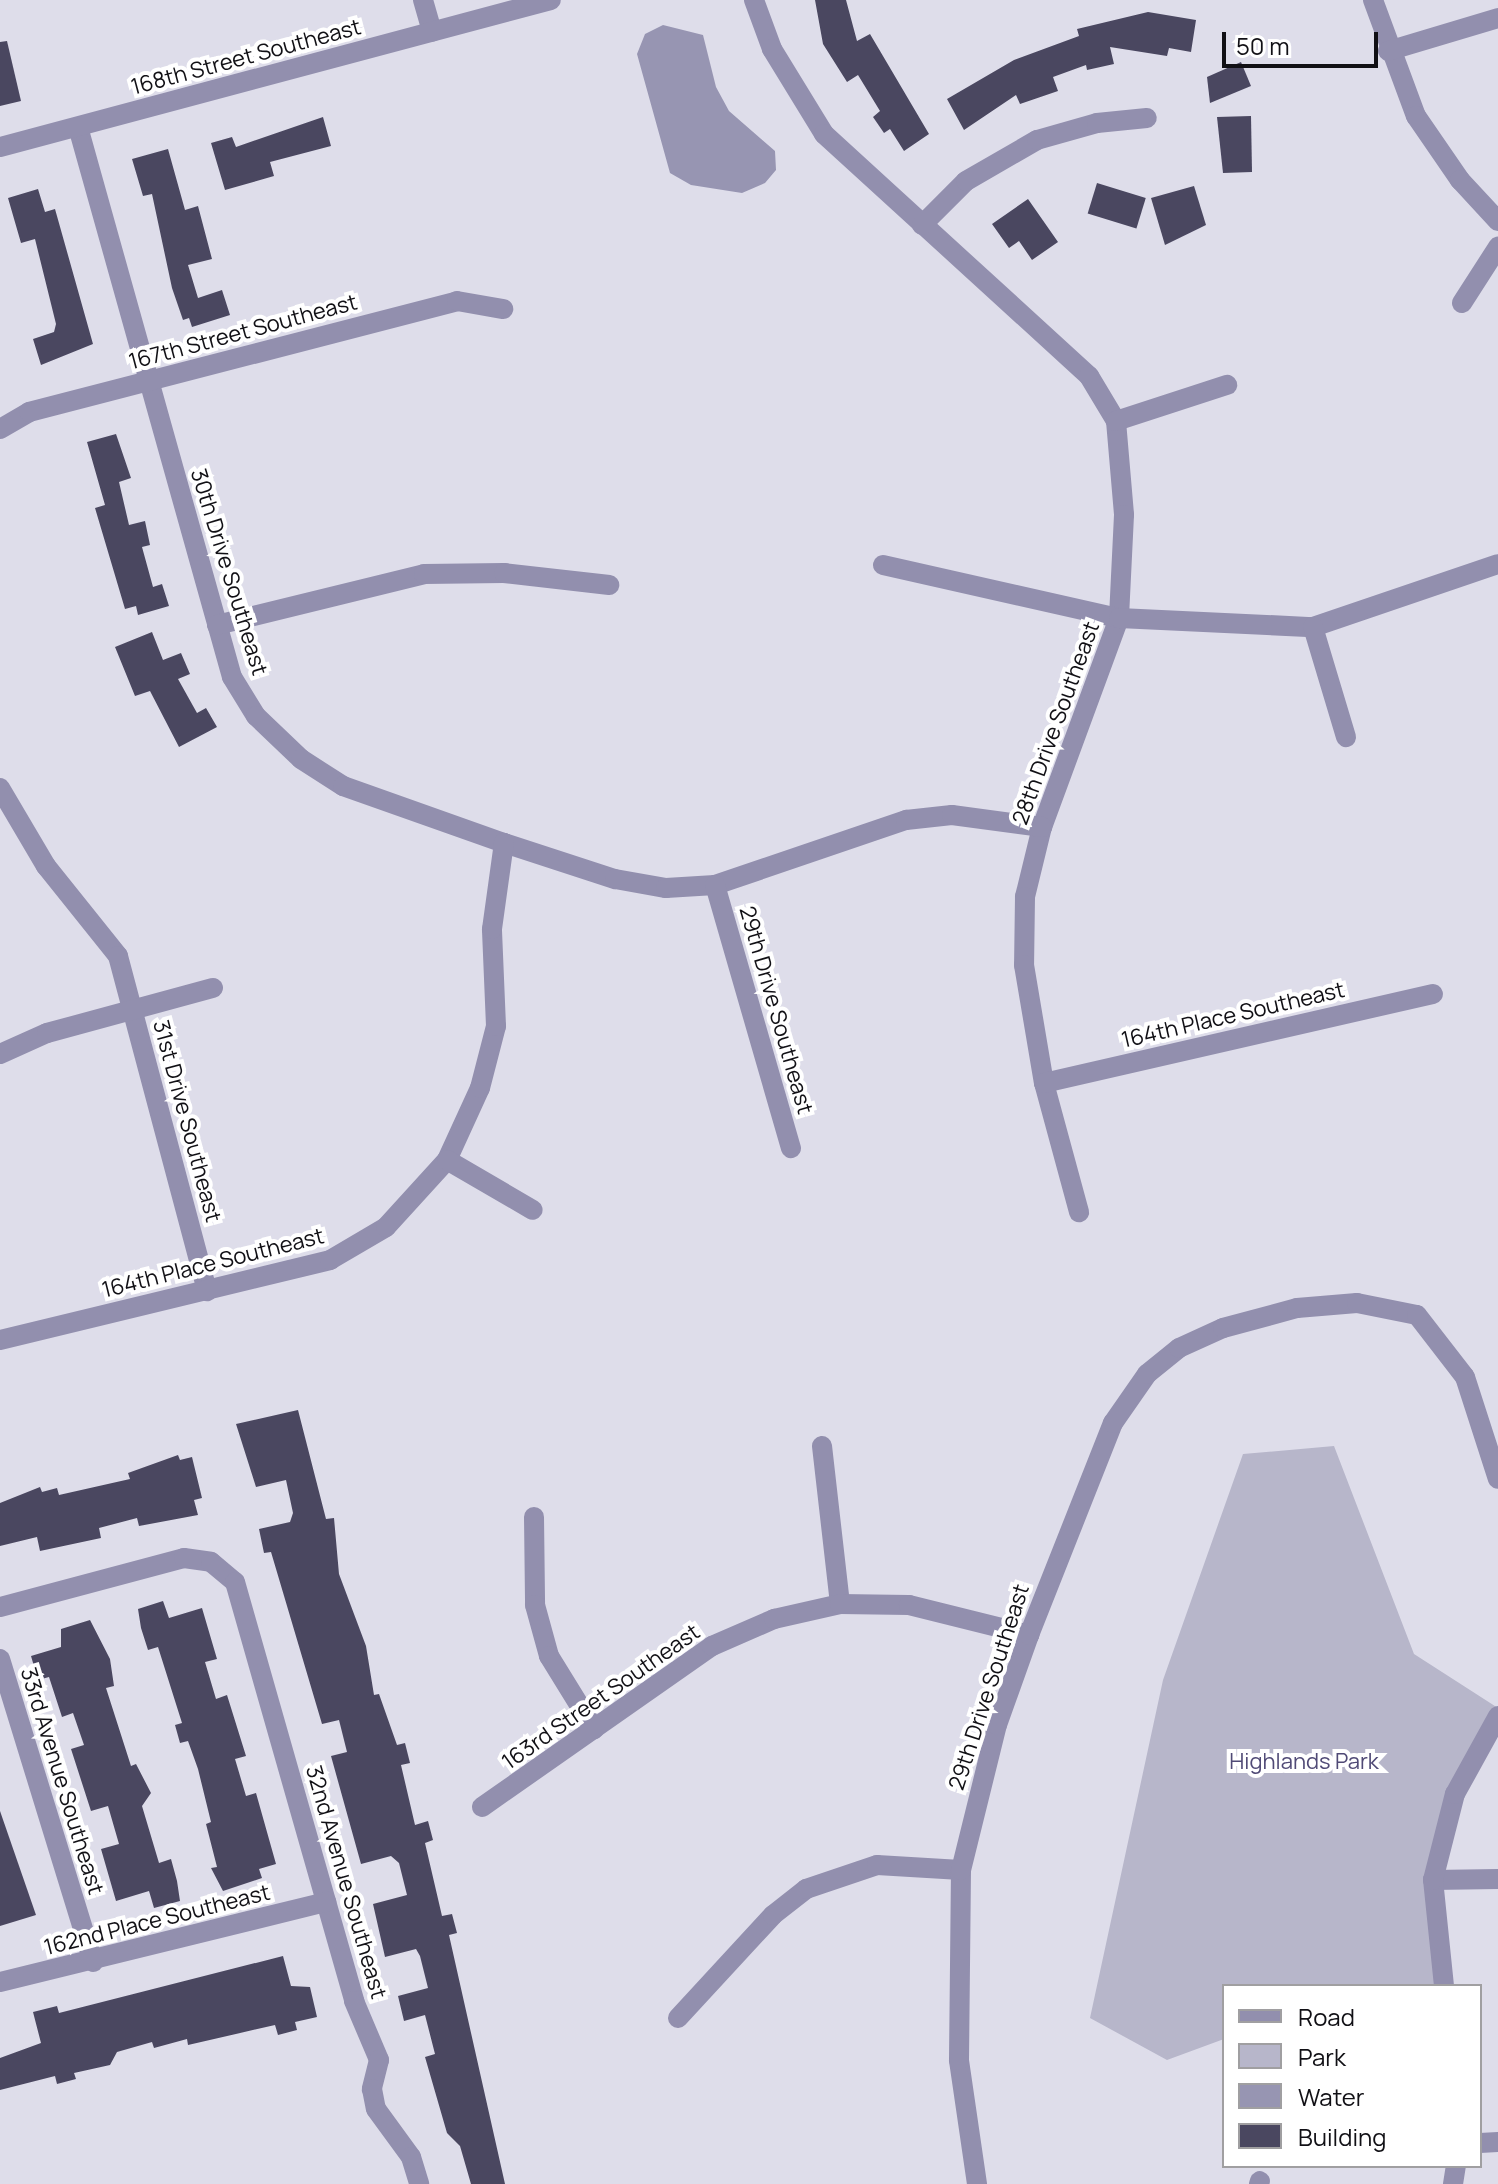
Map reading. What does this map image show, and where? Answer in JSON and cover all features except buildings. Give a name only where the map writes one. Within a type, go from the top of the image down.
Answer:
[{"type":"street","points":[[423,0],[432,32]]},
{"type":"street","name":"168th Street Southeast","points":[[0,147],[551,0]]},
{"type":"street","name":"28th Drive Southeast","points":[[754,0],[772,49],[824,134],[1089,376],[1116,421],[1124,515],[1119,618],[1042,827],[1025,897],[1024,965],[1044,1083],[1079,1212]]},
{"type":"street","points":[[1373,0],[1388,51],[1416,116],[1460,180],[1498,221]]},
{"type":"street","points":[[1388,51],[1498,18]]},
{"type":"street","points":[[922,225],[966,181],[1037,140],[1097,123],[1147,118]]},
{"type":"street","name":"30th Drive Southeast","points":[[78,127],[232,677],[256,716],[301,759],[343,786],[504,843],[615,879],[666,888],[715,885],[906,820],[952,815],[1042,827]]},
{"type":"street","points":[[1462,303],[1498,247]]},
{"type":"street","name":"167th Street Southeast","points":[[0,429],[29,412],[457,301],[503,309]]},
{"type":"street","points":[[1116,421],[1227,385]]},
{"type":"street","points":[[883,565],[1119,618],[1313,627],[1498,564]]},
{"type":"street","points":[[217,625],[424,574],[504,573],[609,585]]},
{"type":"street","points":[[1313,627],[1346,737]]},
{"type":"street","name":"31st Drive Southeast","points":[[0,788],[46,866],[118,956],[207,1291]]},
{"type":"street","points":[[504,843],[492,929],[496,1026],[475,1102],[447,1160],[533,1210]]},
{"type":"street","name":"29th Drive Southeast","points":[[715,885],[791,1148]]},
{"type":"street","name":"31st Drive Southeast","points":[[133,1010],[213,988]]},
{"type":"street","name":"164th Place Southeast","points":[[1044,1083],[1433,994]]},
{"type":"street","points":[[0,1054],[47,1033],[133,1010]]},
{"type":"street","name":"164th Place Southeast","points":[[0,1340],[330,1260],[386,1227],[447,1160]]},
{"type":"street","name":"29th Drive Southeast","points":[[977,2184],[959,2060],[961,1870],[993,1739],[1029,1635],[1113,1423],[1147,1374],[1179,1348],[1223,1328],[1297,1308],[1357,1303],[1417,1315],[1465,1377],[1498,1479]]},
{"type":"street","points":[[822,1446],[840,1604]]},
{"type":"street","points":[[534,1517],[535,1605],[549,1656],[594,1729]]},
{"type":"street","name":"32nd Avenue Southeast","points":[[0,1607],[184,1558],[211,1562],[235,1582],[354,2001],[379,2060],[372,2089],[376,2109],[411,2157],[419,2184]]},
{"type":"street","name":"163rd Street Southeast","points":[[482,1807],[712,1646],[774,1619],[840,1604],[909,1605],[1029,1635]]},
{"type":"street","name":"33rd Avenue Southeast","points":[[0,1659],[93,1962]]},
{"type":"street","points":[[1444,1984],[1433,1880],[1455,1794],[1498,1716]]},
{"type":"street","points":[[678,2018],[773,1915],[806,1889],[877,1865],[961,1870]]},
{"type":"street","points":[[1433,1880],[1498,1879]]},
{"type":"street","name":"162nd Place Southeast","points":[[0,1982],[93,1962],[326,1902]]},
{"type":"green space","name":"Highlands Park","points":[[1334,1446],[1414,1654],[1498,1708],[1455,1794],[1433,1880],[1444,1984],[1222,1984],[1222,2040],[1167,2060],[1090,2018],[1163,1680],[1243,1454]]},
{"type":"water","points":[[663,25],[703,35],[716,87],[729,111],[775,151],[776,170],[765,183],[742,193],[691,185],[670,173],[637,54],[645,34]]}]
